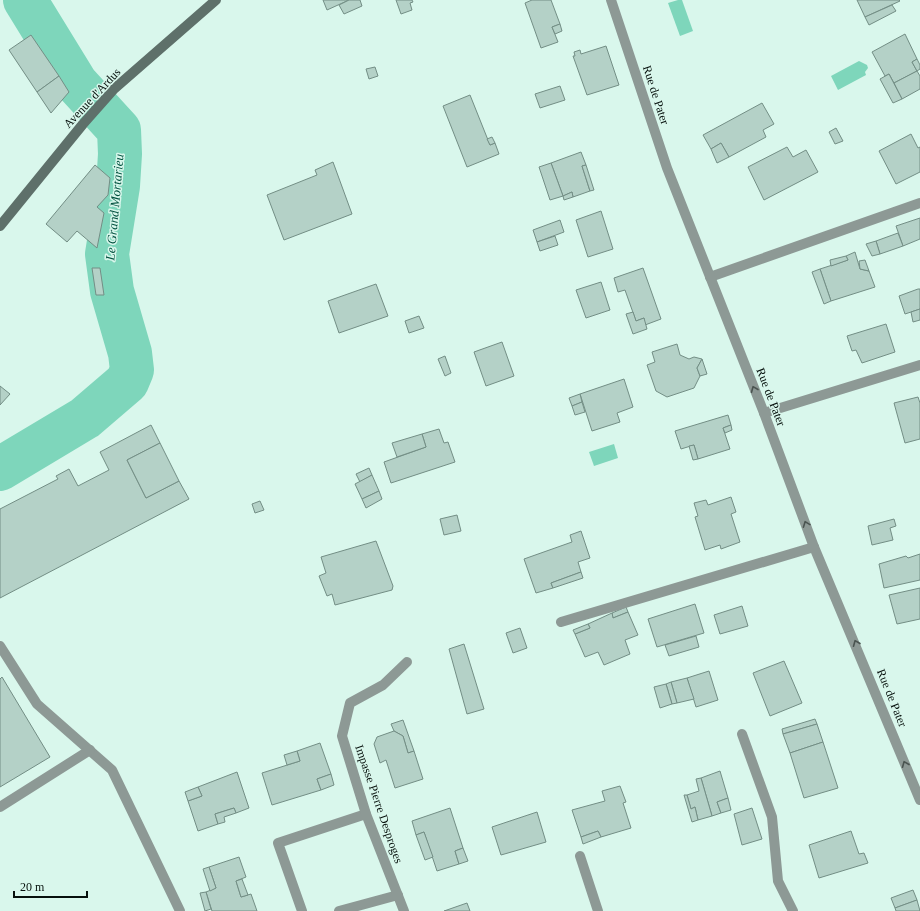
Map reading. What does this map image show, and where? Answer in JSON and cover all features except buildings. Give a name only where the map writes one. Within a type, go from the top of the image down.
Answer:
[{"type":"main road","name":"Avenue d'Ardus","points":[[0,226],[83,124],[114,89],[216,0]]},
{"type":"street","name":"Rue de Pater","points":[[610,0],[667,168],[764,413],[814,547],[920,800]]},
{"type":"street","points":[[710,277],[920,203]]},
{"type":"street","points":[[764,413],[920,365]]},
{"type":"street","points":[[561,622],[814,547]]},
{"type":"street","points":[[0,646],[37,704],[112,770],[180,911]]},
{"type":"street","name":"Impasse Pierre Desproges","points":[[404,911],[366,814],[342,736],[350,703],[383,685],[407,662]]},
{"type":"street","points":[[742,734],[772,817],[778,881],[793,911]]},
{"type":"street","points":[[0,807],[90,750]]},
{"type":"street","points":[[302,911],[278,843],[366,814]]},
{"type":"street","points":[[580,856],[598,911]]},
{"type":"street","points":[[339,911],[398,895]]},
{"type":"shaded area","points":[[682,0],[693,31],[680,36],[668,3]]},
{"type":"shaded area","points":[[859,61],[867,65],[868,68],[865,72],[866,75],[838,90],[831,76]]},
{"type":"shaded area","points":[[614,444],[618,458],[594,466],[589,452]]},
{"type":"waterway","name":"Le Grand Mortarieu","points":[[0,469],[85,418],[127,382],[132,370],[130,353],[112,291],[107,254],[118,186],[120,154],[119,130],[76,83],[25,0]]}]
